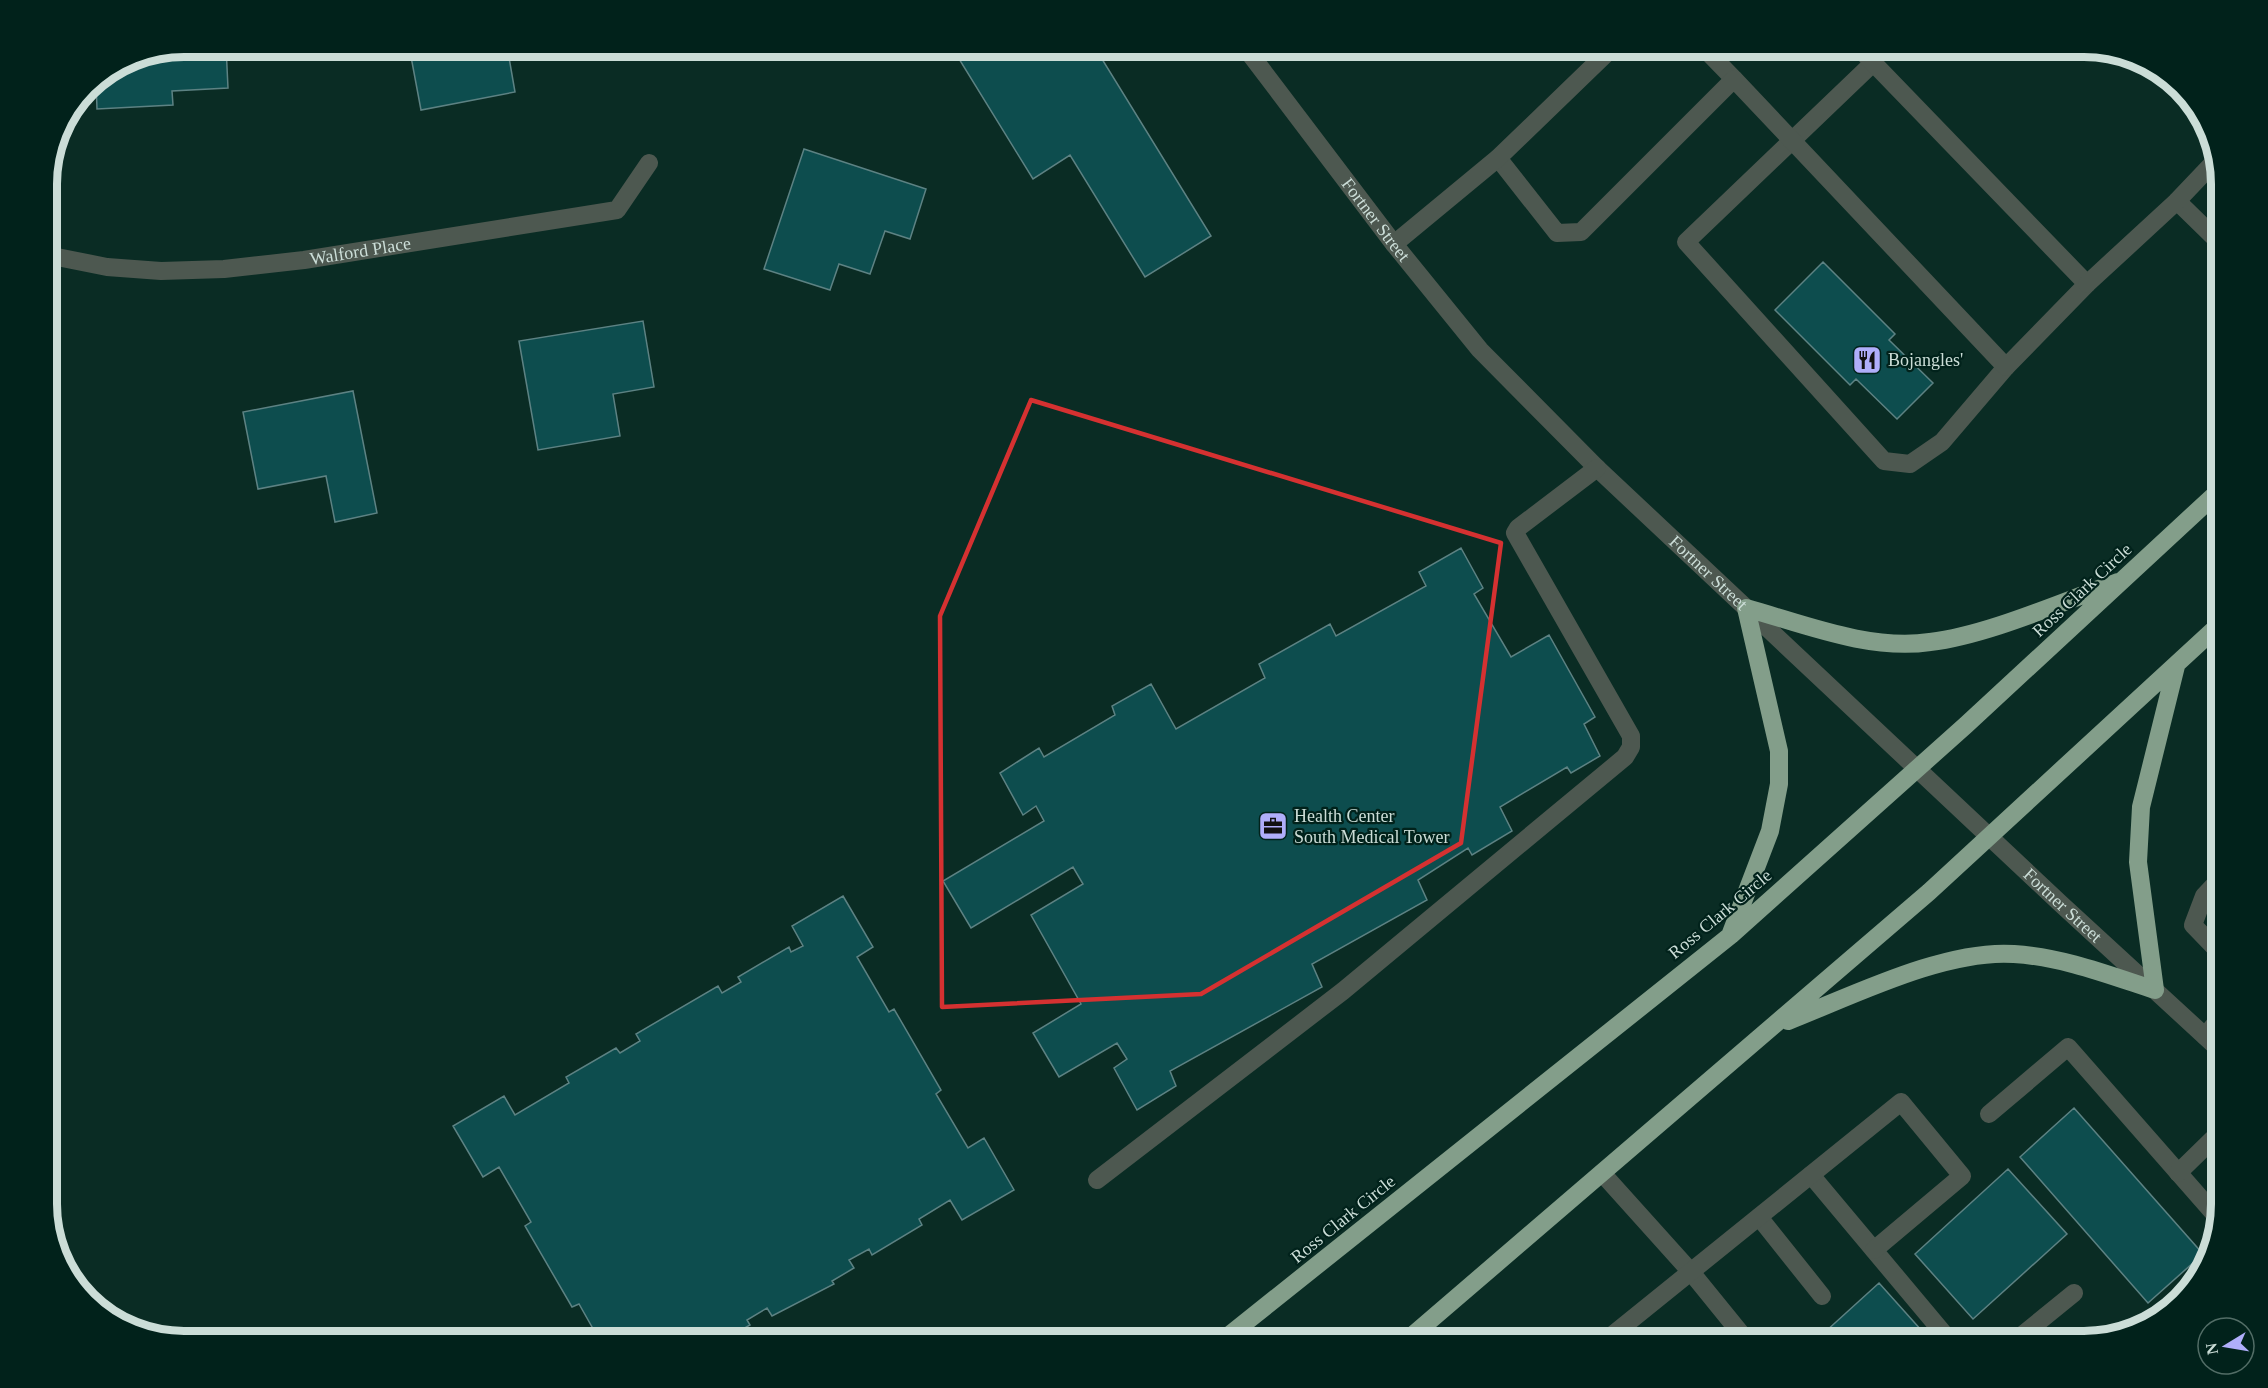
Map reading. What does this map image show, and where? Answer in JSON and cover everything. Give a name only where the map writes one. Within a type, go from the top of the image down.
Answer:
[{"type":"highway","name":"Ross Clark Circle","points":[[1235,1331],[1731,934],[1918,768],[2211,498]]},
{"type":"highway","points":[[1731,934],[1770,831],[1779,784],[1779,751],[1746,608],[1846,635],[1890,643],[1929,643],[1976,631],[2125,580]]},
{"type":"highway","points":[[1417,1331],[1521,1240],[1778,1024],[1990,836],[2211,633]]},
{"type":"highway","points":[[1778,1024],[1917,971],[1970,956],[2013,954],[2062,961],[2155,990],[2138,861],[2142,807],[2176,666]]},
{"type":"street","name":"Fortner Street","points":[[1252,57],[1394,244],[1480,350],[1597,468],[2211,1041]]},
{"type":"street","points":[[1394,244],[1498,158],[1603,57]]},
{"type":"street","points":[[1713,57],[2006,367]]},
{"type":"street","points":[[1867,57],[2087,284]]},
{"type":"street","points":[[1873,63],[1686,242],[1884,462],[1910,464],[1942,442],[2006,367],[2087,284],[2177,201],[2210,167]]},
{"type":"street","points":[[1498,158],[1557,233],[1581,232],[1734,79]]},
{"type":"street","name":"Walford Place","points":[[57,257],[107,267],[161,271],[224,269],[304,260],[617,210],[649,163]]},
{"type":"street","points":[[2177,201],[2211,234]]},
{"type":"street","points":[[1097,1180],[1343,991],[1625,757],[1631,747],[1631,736],[1516,539],[1515,532],[1597,468]]},
{"type":"street","points":[[2211,889],[2204,896],[2193,925],[2211,943]]},
{"type":"street","points":[[2205,1036],[2211,1029]]},
{"type":"street","points":[[1989,1114],[2068,1047],[2211,1210]]},
{"type":"street","points":[[1619,1331],[1901,1102],[1962,1176],[1874,1250]]},
{"type":"street","points":[[2178,1173],[2211,1142]]},
{"type":"street","points":[[1602,1173],[1691,1272],[1739,1331]]},
{"type":"street","points":[[1811,1175],[1942,1331]]},
{"type":"street","points":[[1759,1217],[1822,1296]]},
{"type":"street","points":[[2028,1331],[2074,1293]]},
{"type":"street","points":[[1624,1327],[1627,1331]]},
{"type":"highlighted area","points":[[1031,400],[1501,543],[1461,843],[1201,994],[942,1007],[940,616]]},
{"type":"building","points":[[227,57],[228,88],[172,91],[173,105],[97,109],[96,93],[100,89],[114,78],[143,64],[168,58]]},
{"type":"building","points":[[411,57],[509,57],[515,92],[421,110]]},
{"type":"building","points":[[958,57],[1101,57],[1211,236],[1145,277],[1070,155],[1033,179]]},
{"type":"building","points":[[804,149],[926,189],[910,239],[885,231],[870,274],[839,264],[830,290],[764,269]]},
{"type":"building","name":"Bojangles'","points":[[1823,262],[1895,334],[1889,340],[1933,383],[1897,419],[1856,379],[1850,385],[1775,310]]},
{"type":"building","points":[[643,321],[654,387],[613,394],[620,436],[538,450],[519,341]]},
{"type":"building","points":[[353,391],[377,513],[335,522],[326,476],[258,489],[243,412]]},
{"type":"building","name":"Health Center South Medical Tower","points":[[1461,548],[1483,588],[1474,594],[1511,657],[1549,635],[1595,717],[1584,724],[1600,756],[1571,773],[1567,767],[1500,807],[1512,831],[1472,855],[1468,848],[1418,880],[1427,900],[1312,964],[1322,987],[1170,1071],[1176,1086],[1137,1110],[1114,1068],[1127,1059],[1117,1043],[1059,1077],[1033,1033],[1081,1004],[1031,915],[1083,884],[1073,867],[971,928],[943,881],[1044,821],[1036,806],[1023,815],[1000,773],[1039,748],[1044,757],[1115,715],[1112,706],[1151,684],[1176,729],[1265,678],[1259,664],[1330,624],[1336,636],[1426,586],[1419,572]]},
{"type":"building","points":[[843,896],[873,947],[857,957],[889,1012],[894,1009],[941,1090],[936,1094],[968,1148],[984,1138],[1014,1190],[962,1220],[950,1200],[919,1219],[922,1225],[872,1255],[869,1249],[849,1260],[854,1268],[832,1281],[834,1284],[772,1316],[767,1308],[747,1320],[750,1325],[740,1331],[594,1331],[579,1304],[572,1307],[525,1226],[531,1222],[499,1167],[483,1177],[453,1126],[504,1096],[515,1115],[569,1083],[566,1077],[616,1048],[620,1053],[640,1041],[636,1034],[718,986],[722,993],[741,982],[738,977],[789,947],[791,952],[803,946],[792,926]]},
{"type":"building","points":[[2074,1108],[2201,1252],[2198,1258],[2148,1303],[2020,1157]]},
{"type":"building","points":[[2008,1169],[2067,1234],[1973,1319],[1915,1254]]},
{"type":"building","points":[[1879,1283],[1922,1331],[1826,1331]]},
{"type":"place","name":"Bojangles'","points":[[1867,360]]},
{"type":"place","name":"Health Center South Medical Tower","points":[[1273,826]]}]
